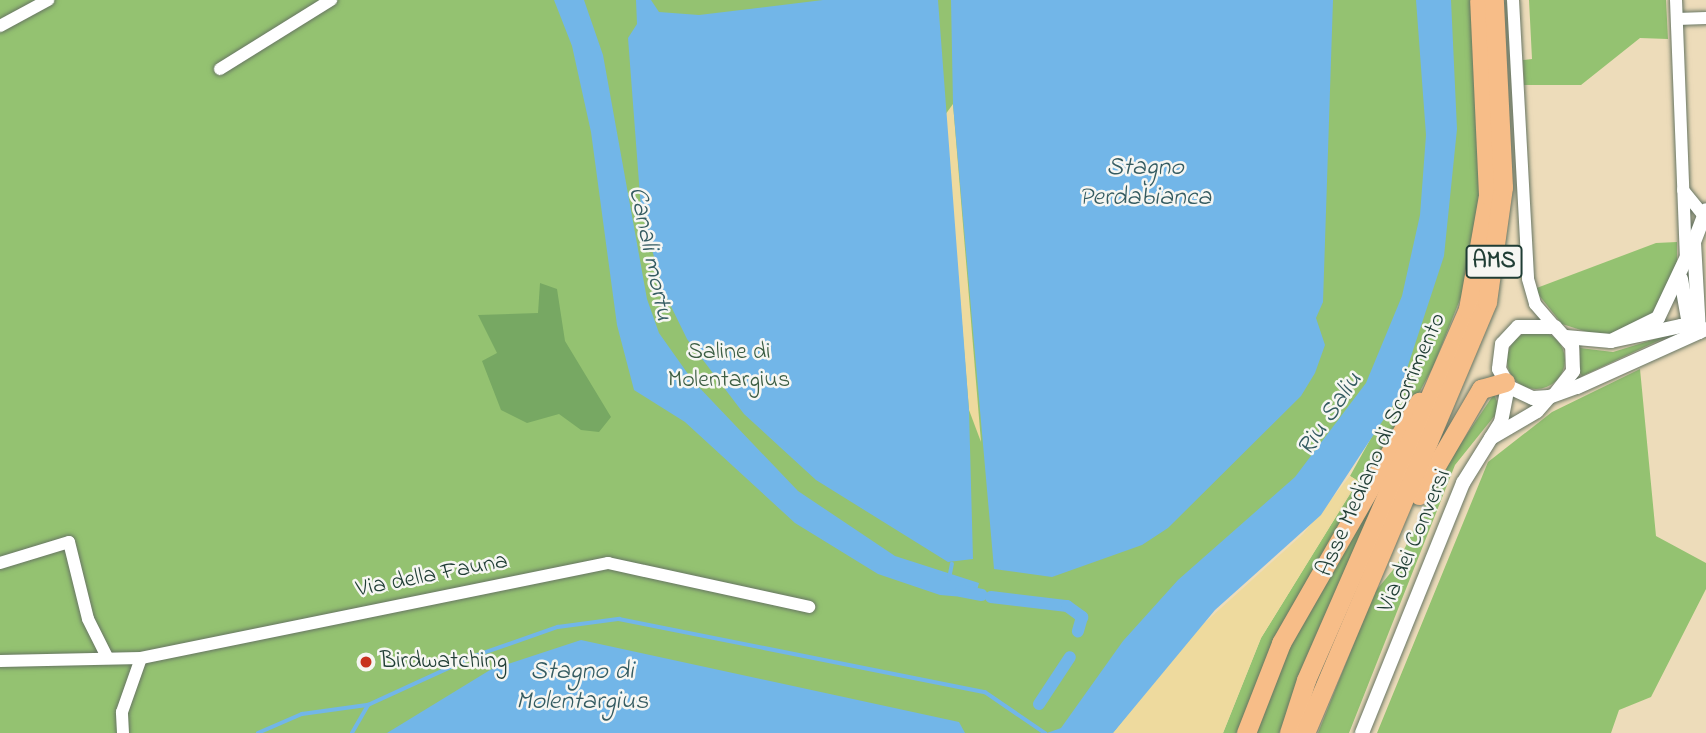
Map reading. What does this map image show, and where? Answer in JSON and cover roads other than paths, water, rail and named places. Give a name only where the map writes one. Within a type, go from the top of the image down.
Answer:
[{"type":"highway","name":"Asse Mediano di Scorrimento","points":[[1289,733],[1310,669],[1437,387],[1468,309],[1488,195],[1479,0]]},
{"type":"highway","name":"Asse Mediano di Scorrimento","points":[[1305,733],[1487,302],[1503,187],[1494,0]]},
{"type":"highway","points":[[1401,508],[1417,498],[1481,389],[1506,384]]},
{"type":"highway","points":[[1246,733],[1281,643],[1425,391],[1437,387]]},
{"type":"street","points":[[0,26],[48,0]]},
{"type":"street","points":[[220,69],[331,0]]},
{"type":"street","points":[[1513,0],[1528,279],[1535,304],[1560,332],[1573,371],[1552,395]]},
{"type":"street","points":[[1676,0],[1686,257]]},
{"type":"street","points":[[1677,19],[1706,18]]},
{"type":"street","points":[[1611,341],[1658,318],[1681,277],[1686,257],[1705,213],[1683,190]]},
{"type":"street","points":[[1694,242],[1703,331]]},
{"type":"street","points":[[1681,277],[1688,319],[1703,331]]},
{"type":"street","points":[[1491,438],[1508,405],[1499,355],[1511,332],[1534,323],[1560,332],[1611,341],[1681,326],[1703,331]]},
{"type":"street","points":[[1506,384],[1524,397],[1552,395],[1577,387],[1703,331]]},
{"type":"street","points":[[1537,411],[1577,387]]},
{"type":"street","name":"Via dei Conversi","points":[[1362,733],[1463,483],[1491,438],[1537,411],[1552,395]]},
{"type":"street","points":[[0,563],[69,542],[88,619],[107,657]]},
{"type":"street","name":"Via della Fauna","points":[[0,661],[141,658],[608,564],[808,607]]},
{"type":"street","points":[[124,733],[122,712],[141,658]]},
{"type":"water","points":[[554,0],[584,0],[603,55],[647,299],[659,333],[693,381],[798,491],[895,556],[979,583],[975,598],[940,595],[878,574],[795,523],[685,422],[634,390],[617,325],[591,132],[572,46]]},
{"type":"water","points":[[636,0],[651,0],[659,12],[699,15],[823,0],[938,0],[969,410],[973,559],[948,562],[816,480],[744,414],[687,339],[663,290],[641,209],[628,38],[637,24]]},
{"type":"water","name":"Stagno Perdabianca","points":[[951,0],[1333,0],[1323,302],[1316,318],[1325,345],[1315,373],[1301,396],[1168,528],[1142,545],[1052,577],[994,569],[953,104]]},
{"type":"water","points":[[1416,0],[1451,0],[1457,129],[1444,256],[1397,399],[1321,515],[1215,610],[1113,733],[1047,733],[1061,728],[1123,641],[1178,580],[1295,477],[1366,383],[1402,296],[1420,215],[1426,135]]},
{"type":"water","name":"Stagno di Molentargius","points":[[581,640],[959,722],[965,733],[387,733],[490,670]]},
{"type":"waterway","points":[[949,579],[952,564]]},
{"type":"waterway","name":"Canali mortu","points":[[961,591],[982,595]]},
{"type":"waterway","name":"Canali mortu","points":[[991,597],[1067,606],[1082,617],[1078,631]]},
{"type":"waterway","points":[[258,733],[302,714],[368,705],[475,656],[558,627],[619,619],[985,692],[1045,733]]},
{"type":"waterway","name":"Canali mortu","points":[[1039,704],[1070,657]]},
{"type":"waterway","points":[[352,733],[368,705]]},
{"type":"place","name":"Birdwatching","points":[[366,662]]},
{"type":"park label","name":"Saline di Molentargius","points":[[729,367]]},
{"type":"water label","name":"Riu Saliu","points":[[1331,415]]}]
